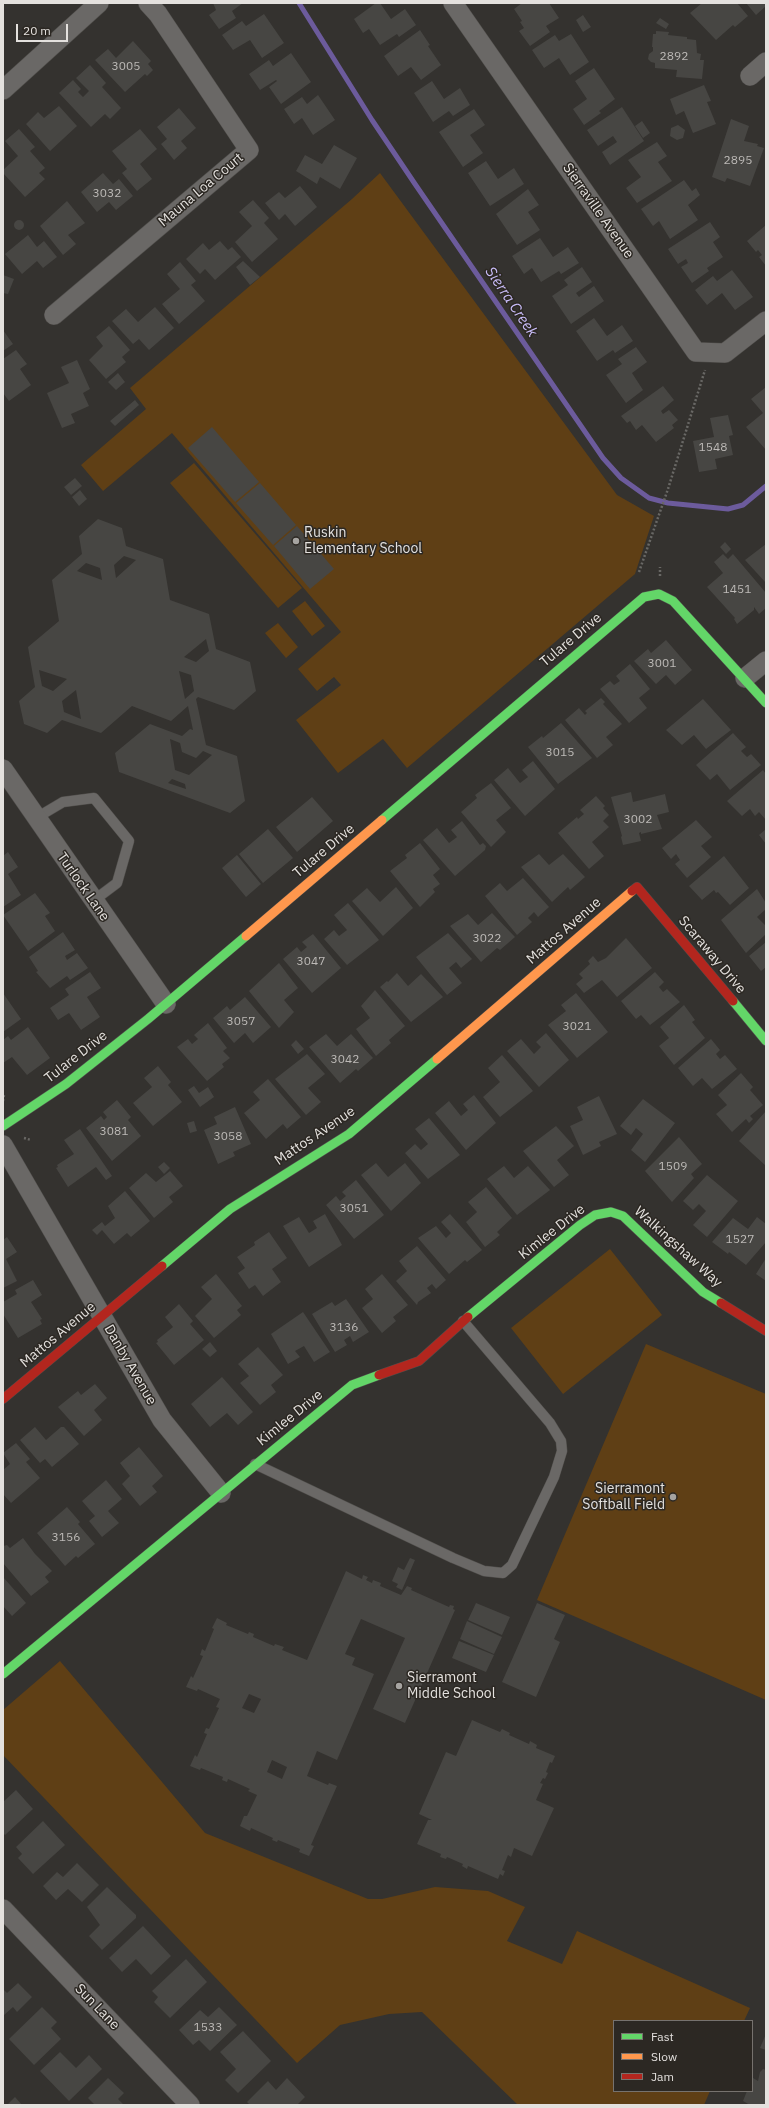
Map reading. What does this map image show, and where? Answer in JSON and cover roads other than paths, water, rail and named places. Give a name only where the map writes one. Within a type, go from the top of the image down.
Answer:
[{"type":"street","points":[[3,90],[99,3]]},
{"type":"street","name":"Mauna Loa Court","points":[[54,315],[249,150],[158,14],[148,3]]},
{"type":"street","name":"Sierraville Avenue","points":[[453,3],[696,352],[725,353],[766,321]]},
{"type":"street","points":[[750,76],[766,62]]},
{"type":"street","name":"Tulare Drive","points":[[3,1126],[66,1084],[166,1004],[638,601],[652,595],[659,594],[673,601],[745,678]]},
{"type":"street","points":[[766,661],[745,678],[766,703]]},
{"type":"street","name":"Turlock Lane","points":[[3,769],[93,901],[166,1004]]},
{"type":"street","name":"Scaraway Drive","points":[[637,888],[766,1041]]},
{"type":"street","name":"Mattos Avenue","points":[[3,1399],[230,1209],[349,1134],[637,888]]},
{"type":"street","name":"Danby Avenue","points":[[3,1145],[162,1420],[221,1493]]},
{"type":"street","name":"Kimlee Drive","points":[[3,1674],[352,1385],[419,1361],[464,1321],[580,1224],[595,1215],[610,1212]]},
{"type":"street","name":"Walkingshaw Way","points":[[610,1212],[623,1216],[634,1225],[703,1292],[766,1331]]},
{"type":"street","name":"Sun Lane","points":[[3,1909],[190,2105]]},
{"type":"lane","points":[[36,818],[63,802],[94,798],[129,841],[117,883],[93,901]]},
{"type":"lane","points":[[255,1464],[453,1558],[484,1571],[503,1573],[512,1565],[554,1477],[562,1451],[562,1441],[550,1423],[464,1321]]},
{"type":"waterway","name":"Sierra Creek","points":[[299,3],[372,120],[415,184],[603,458],[621,478],[649,498],[668,503],[728,509],[743,505],[766,486]]},
{"type":"place","name":"Ruskin Elementary School","points":[[296,541]]},
{"type":"place","name":"Sierramont Softball Field","points":[[673,1497]]},
{"type":"place","name":"Sierramont Middle School","points":[[399,1686]]}]
